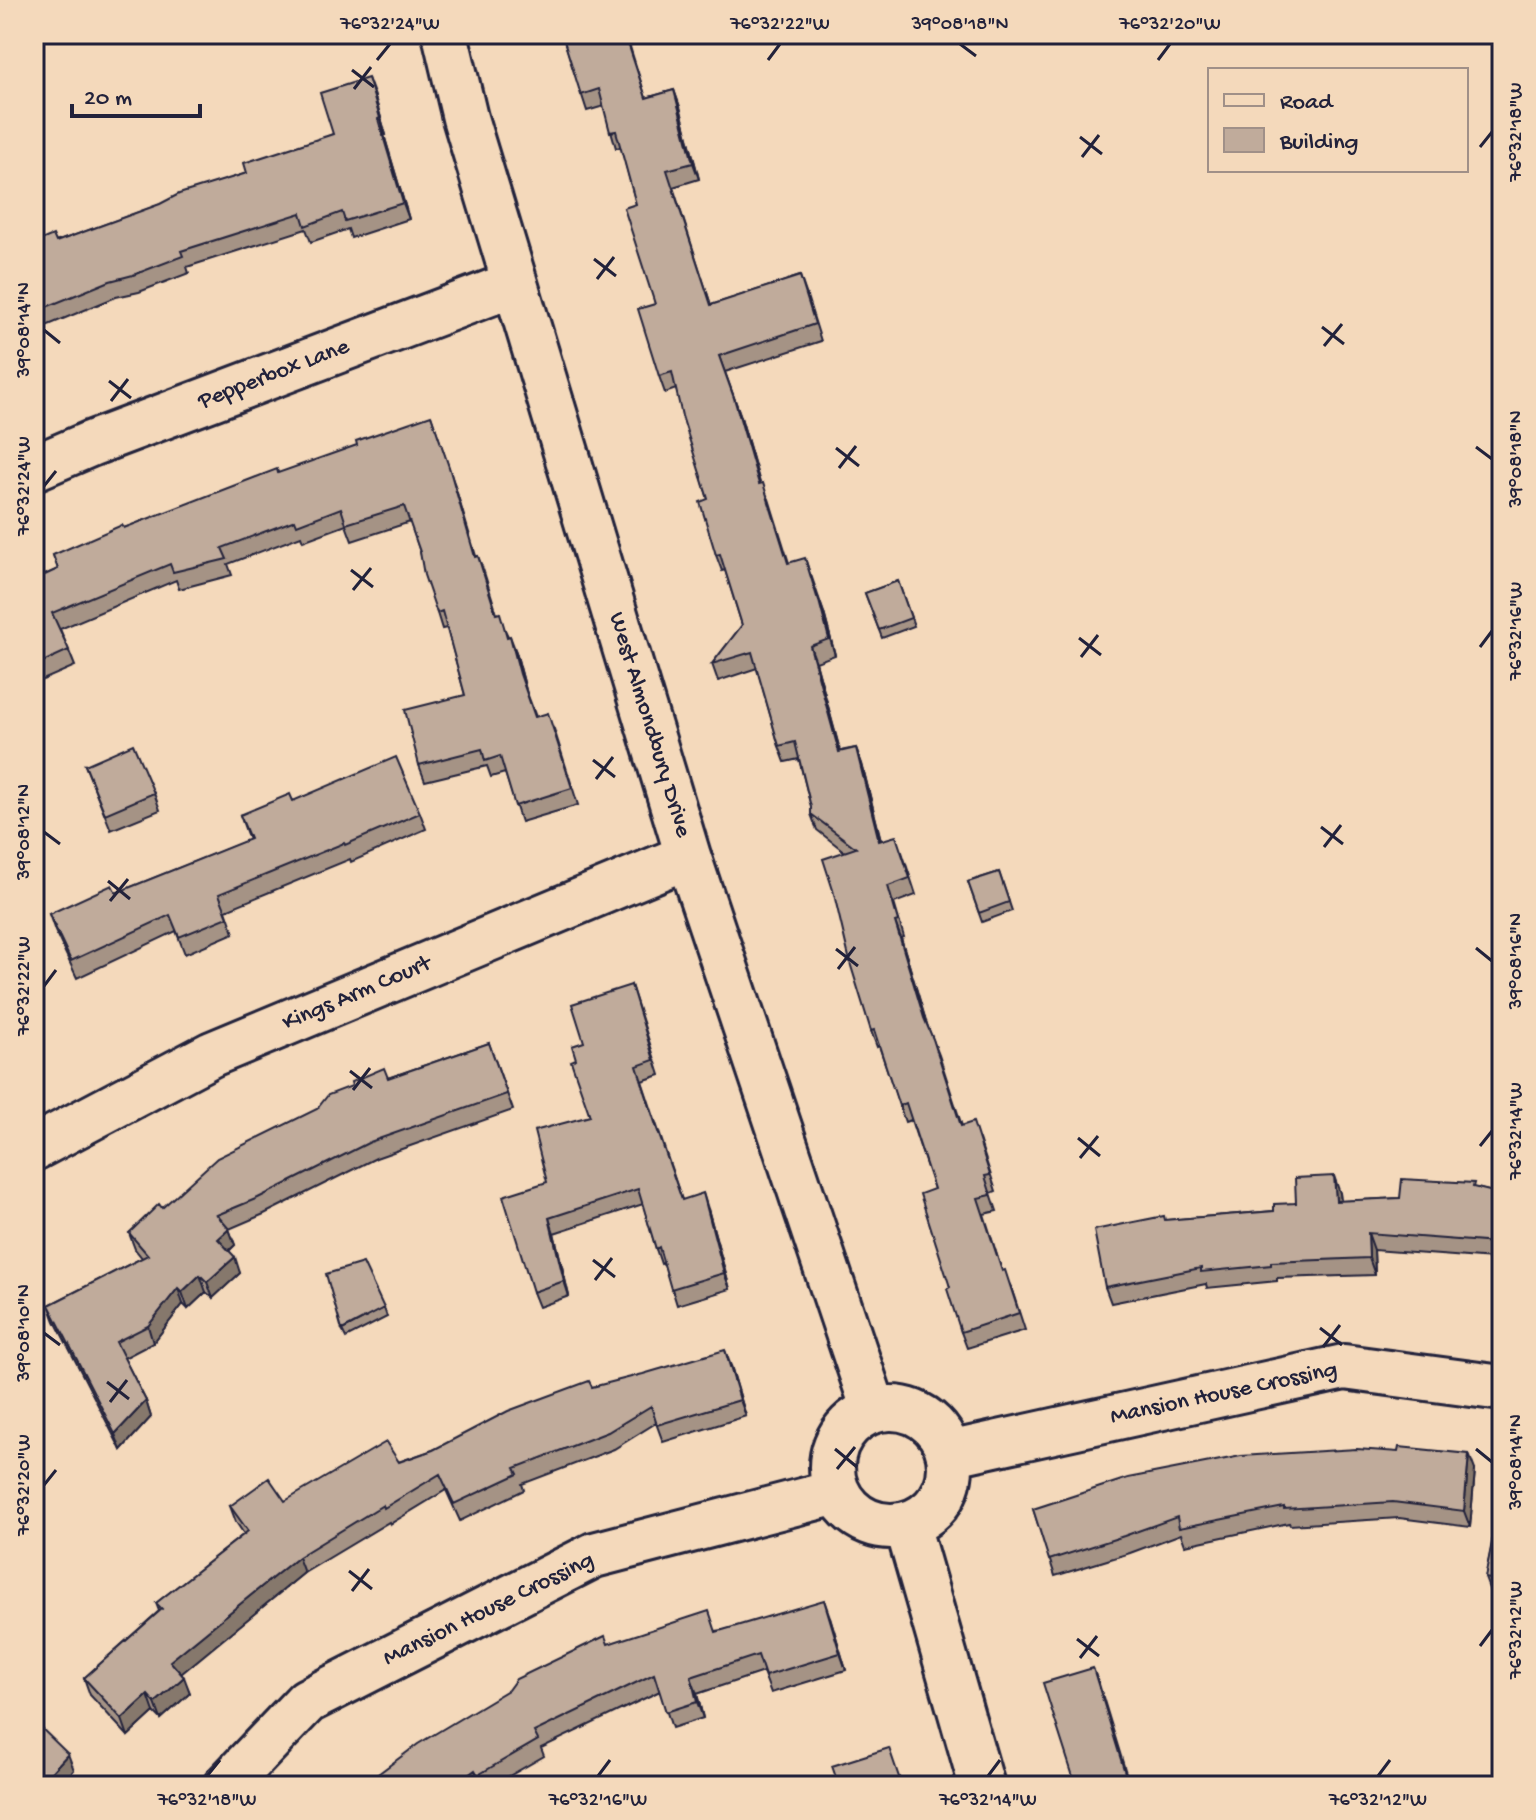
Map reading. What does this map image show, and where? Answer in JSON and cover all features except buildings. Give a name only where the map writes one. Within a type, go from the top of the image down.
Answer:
[{"type":"street","name":"West Almondbury Drive","points":[[445,34],[465,118],[514,284],[688,856],[874,1410]]},
{"type":"street","name":"Pepperbox Lane","points":[[34,468],[514,284]]},
{"type":"street","name":"Kings Arm Court","points":[[34,1148],[212,1054],[688,856]]},
{"type":"street","name":"Mansion House Crossing","points":[[949,1454],[1344,1367],[1502,1388]]},
{"type":"street","points":[[893,1408],[912,1412],[929,1421],[942,1436],[949,1454],[951,1472],[946,1490],[937,1505],[907,1525],[873,1524],[858,1517],[837,1492],[832,1472],[833,1452],[842,1434],[856,1419],[874,1410],[893,1408]]},
{"type":"street","name":"Mansion House Crossing","points":[[226,1786],[307,1701],[594,1555],[837,1492]]},
{"type":"street","points":[[907,1525],[982,1786]]}]
